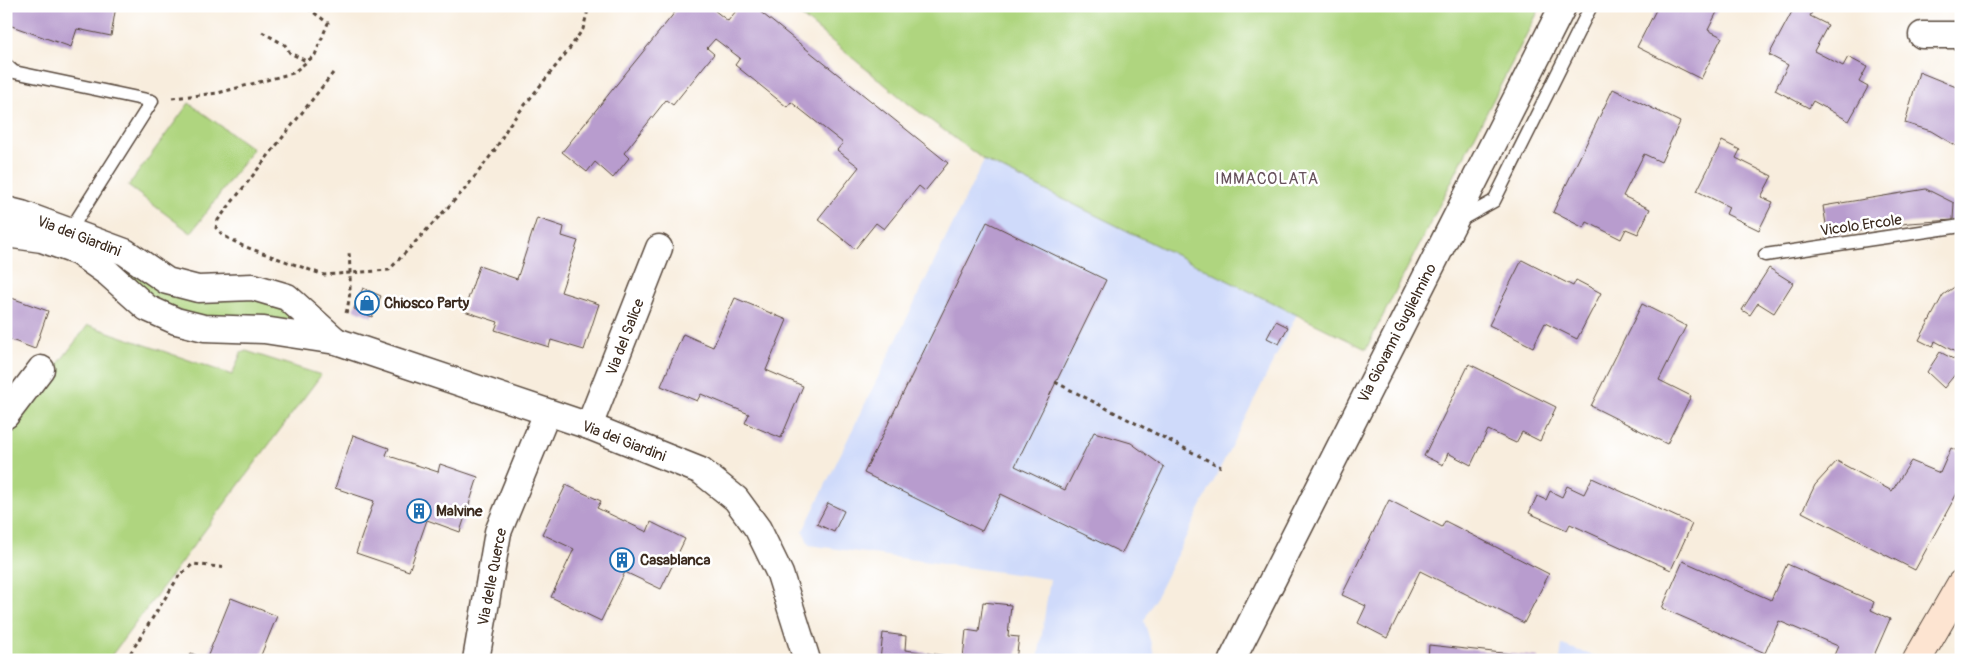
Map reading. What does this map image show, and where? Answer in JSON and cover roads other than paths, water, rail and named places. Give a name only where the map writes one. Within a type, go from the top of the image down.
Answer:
[{"type":"main road","points":[[1917,660],[1961,584]]},
{"type":"street","name":"Via Giovanni Guglielmino","points":[[1232,660],[1563,6]]},
{"type":"street","points":[[1922,34],[1961,35]]},
{"type":"street","name":"Via dei Giardini","points":[[6,210],[22,214],[66,239],[78,252],[108,273],[147,308],[176,321],[204,328],[340,331]]},
{"type":"street","name":"Via dei Giardini","points":[[6,234],[42,239],[66,239],[125,252],[167,281],[198,289],[253,287],[287,297],[340,331],[547,413],[590,426],[701,471],[736,498],[758,529],[780,574],[806,660]]},
{"type":"street","name":"Via del Salice","points":[[590,426],[659,248]]},
{"type":"street","points":[[6,414],[41,369]]},
{"type":"street","name":"Via delle Querce","points":[[476,660],[498,532],[547,413]]},
{"type":"lane","points":[[1452,225],[1494,201],[1591,6]]},
{"type":"lane","points":[[6,65],[14,72],[152,101],[66,239]]},
{"type":"lane","name":"Vicolo Ercole","points":[[1765,255],[1961,226]]},
{"type":"place","name":"Chiosco Party","points":[[367,303]]},
{"type":"place","name":"Malvine","points":[[419,511]]},
{"type":"place","name":"Casablanca","points":[[622,560]]},
{"type":"district","name":"IMMACOLATA","points":[[1267,178]]}]
